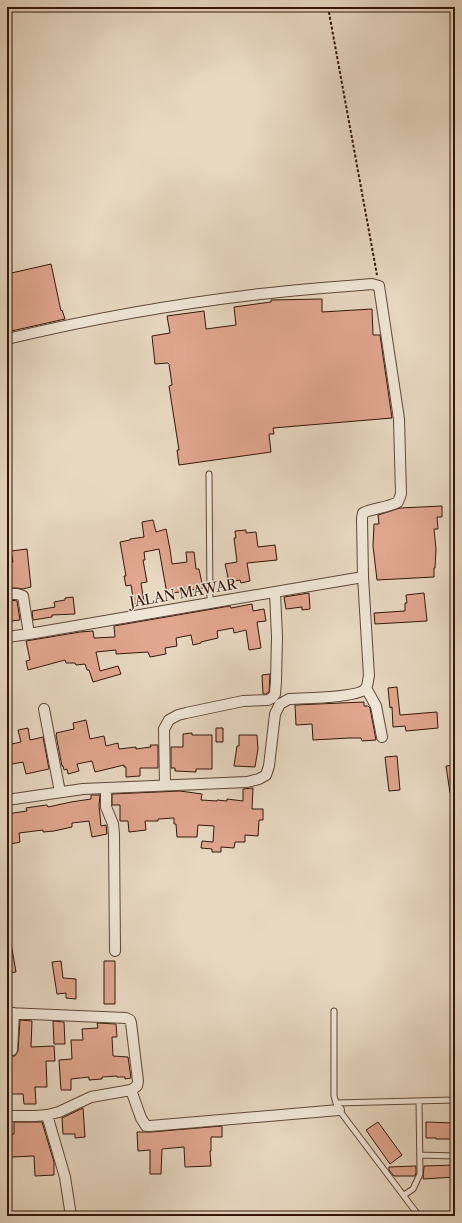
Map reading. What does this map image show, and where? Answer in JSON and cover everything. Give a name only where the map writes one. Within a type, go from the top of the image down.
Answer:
[{"type":"street","points":[[7,339],[80,322],[210,301],[261,294],[372,284],[379,286],[399,419],[401,494],[398,502],[391,506],[369,510],[363,513],[362,518],[363,577],[369,676],[366,688],[361,692],[350,695],[289,699],[280,704],[275,714],[269,766],[266,775],[248,782],[83,789],[7,800]]},
{"type":"street","name":"JALAN MAWAR","points":[[7,637],[363,577]]},
{"type":"street","points":[[165,785],[164,728],[169,720],[178,714],[243,701],[268,700],[275,694],[277,637],[274,592]]},
{"type":"street","points":[[7,594],[17,594],[23,596],[29,634]]},
{"type":"street","points":[[366,688],[376,706],[382,738]]},
{"type":"street","points":[[44,709],[60,792]]},
{"type":"street","points":[[106,788],[106,807],[113,824],[114,834],[115,950]]},
{"type":"street","points":[[7,1116],[35,1116],[59,1112],[84,1099],[131,1090],[137,1086],[138,1081],[131,1023],[130,1020],[126,1018],[11,1013],[12,1050]]},
{"type":"street","points":[[131,1090],[141,1118],[146,1126],[337,1107]]},
{"type":"street","points":[[47,1115],[65,1177],[71,1216]]},
{"type":"lane","points":[[209,474],[210,602]]},
{"type":"lane","points":[[334,1011],[334,1096],[337,1107],[419,1216]]},
{"type":"lane","points":[[337,1107],[455,1100]]},
{"type":"lane","points":[[404,1196],[413,1189],[420,1174],[419,1101]]},
{"type":"lane","points":[[420,1155],[455,1156]]},
{"type":"path","points":[[328,7],[379,286]]},
{"type":"building","points":[[51,264],[61,311],[62,310],[65,319],[7,332],[7,274]]},
{"type":"building","points":[[322,299],[322,312],[372,309],[373,335],[380,335],[392,418],[273,428],[274,434],[269,434],[271,452],[179,465],[177,450],[179,450],[169,386],[172,385],[169,364],[155,364],[152,336],[170,333],[167,316],[204,311],[206,329],[236,325],[234,307],[271,302],[271,300]]},
{"type":"building","points":[[442,506],[442,517],[437,517],[438,529],[434,529],[436,549],[434,577],[377,580],[373,546],[374,524],[379,524],[378,515],[400,508]]},
{"type":"building","points":[[153,520],[156,532],[166,529],[172,564],[187,562],[186,552],[194,552],[196,569],[199,569],[203,588],[167,594],[159,549],[144,552],[145,560],[143,560],[147,582],[141,583],[144,602],[134,604],[131,585],[126,586],[124,576],[126,576],[120,542],[144,537],[142,522]]},
{"type":"building","points":[[246,530],[246,533],[256,532],[258,547],[275,545],[277,560],[247,563],[250,581],[241,583],[240,580],[229,582],[225,564],[237,562],[234,538],[236,538],[235,531]]},
{"type":"building","points":[[27,549],[31,587],[23,589],[7,588],[7,563],[13,562],[11,551]]},
{"type":"building","points":[[309,593],[310,609],[302,610],[302,607],[286,609],[284,597]]},
{"type":"building","points":[[424,593],[427,621],[375,624],[374,613],[405,611],[405,603],[407,603],[406,595]]},
{"type":"building","points":[[73,597],[75,614],[52,615],[52,617],[33,620],[32,611],[55,607],[54,602]]},
{"type":"building","points":[[11,600],[17,601],[20,620],[11,621]]},
{"type":"building","points":[[252,604],[253,611],[264,609],[266,621],[257,622],[261,648],[249,650],[246,630],[234,633],[233,628],[217,631],[218,638],[193,645],[191,635],[176,638],[177,646],[165,648],[166,654],[150,657],[148,652],[116,654],[116,650],[96,652],[100,671],[118,666],[121,674],[93,682],[89,670],[87,670],[85,664],[76,665],[75,663],[66,663],[65,660],[28,670],[26,661],[30,660],[26,641],[93,631],[94,638],[115,637],[114,626],[230,606],[231,608]]},
{"type":"building","points":[[270,674],[269,692],[263,694],[262,675]]},
{"type":"building","points":[[397,687],[400,715],[437,712],[438,728],[406,731],[405,726],[393,727],[392,707],[390,708],[388,688]]},
{"type":"building","points":[[364,702],[364,706],[368,706],[370,708],[376,740],[362,741],[361,738],[349,738],[313,740],[312,724],[296,725],[295,705]]},
{"type":"building","points":[[86,720],[90,739],[104,736],[106,746],[118,743],[119,749],[136,747],[136,749],[151,747],[150,745],[158,745],[158,768],[140,768],[140,776],[126,777],[126,767],[124,767],[124,765],[95,772],[92,761],[77,764],[79,771],[68,774],[67,769],[64,770],[62,766],[56,733],[74,729],[73,723]]},
{"type":"building","points":[[28,728],[30,740],[43,737],[49,769],[26,774],[23,762],[7,765],[7,745],[21,742],[18,730]]},
{"type":"building","points":[[216,728],[223,728],[223,742],[216,742]]},
{"type":"building","points":[[192,733],[192,735],[212,735],[212,769],[196,769],[196,772],[175,771],[175,768],[171,768],[171,747],[183,747],[183,734]]},
{"type":"building","points":[[239,735],[257,735],[258,749],[255,767],[234,766],[237,746],[239,746]]},
{"type":"building","points":[[397,756],[400,790],[389,791],[385,757]]},
{"type":"building","points":[[455,765],[455,793],[450,793],[446,766]]},
{"type":"building","points":[[253,788],[252,809],[263,809],[263,820],[259,820],[258,836],[245,835],[245,842],[235,842],[234,848],[221,847],[221,852],[212,852],[212,849],[201,848],[202,841],[213,842],[214,826],[198,825],[197,837],[177,837],[174,818],[158,819],[158,821],[145,821],[146,830],[129,832],[128,821],[120,821],[120,805],[112,805],[112,794],[180,791],[202,794],[201,800],[227,801],[227,799],[243,801],[243,789]]},
{"type":"building","points":[[91,795],[100,795],[99,805],[101,826],[106,825],[107,834],[92,837],[89,821],[72,823],[72,827],[54,831],[43,832],[43,830],[19,833],[20,842],[11,844],[10,836],[7,836],[7,814],[27,811],[26,808],[47,805],[48,807],[91,799]]},
{"type":"building","points":[[7,943],[11,943],[16,972],[7,973]]},
{"type":"building","points":[[61,961],[63,978],[76,979],[76,999],[66,998],[66,993],[57,994],[52,962]]},
{"type":"building","points":[[104,961],[115,961],[115,1004],[104,1004]]},
{"type":"building","points":[[20,1020],[32,1021],[31,1047],[54,1046],[55,1061],[46,1061],[47,1087],[35,1087],[36,1104],[24,1104],[23,1094],[9,1094],[10,1056],[15,1056],[18,1051]]},
{"type":"building","points":[[53,1021],[64,1022],[65,1044],[54,1044]]},
{"type":"building","points":[[97,1023],[116,1024],[117,1037],[112,1037],[113,1056],[128,1057],[131,1078],[125,1079],[125,1077],[117,1076],[89,1080],[89,1077],[71,1079],[71,1090],[61,1090],[59,1060],[72,1059],[71,1040],[83,1040],[82,1029],[98,1028]]},
{"type":"building","points":[[83,1108],[85,1137],[75,1138],[75,1134],[63,1134],[62,1118]]},
{"type":"building","points":[[14,1122],[42,1122],[54,1162],[54,1175],[35,1176],[34,1156],[10,1157],[10,1134],[14,1134]]},
{"type":"building","points":[[378,1122],[402,1155],[390,1164],[366,1130]]},
{"type":"building","points":[[426,1122],[455,1123],[455,1139],[426,1138]]},
{"type":"building","points":[[222,1126],[222,1137],[211,1137],[211,1166],[185,1167],[184,1147],[162,1149],[161,1174],[150,1174],[150,1150],[138,1151],[137,1132]]},
{"type":"building","points":[[455,1165],[455,1177],[423,1179],[424,1166]]},
{"type":"building","points":[[416,1166],[415,1176],[394,1176],[389,1170],[389,1167]]}]
